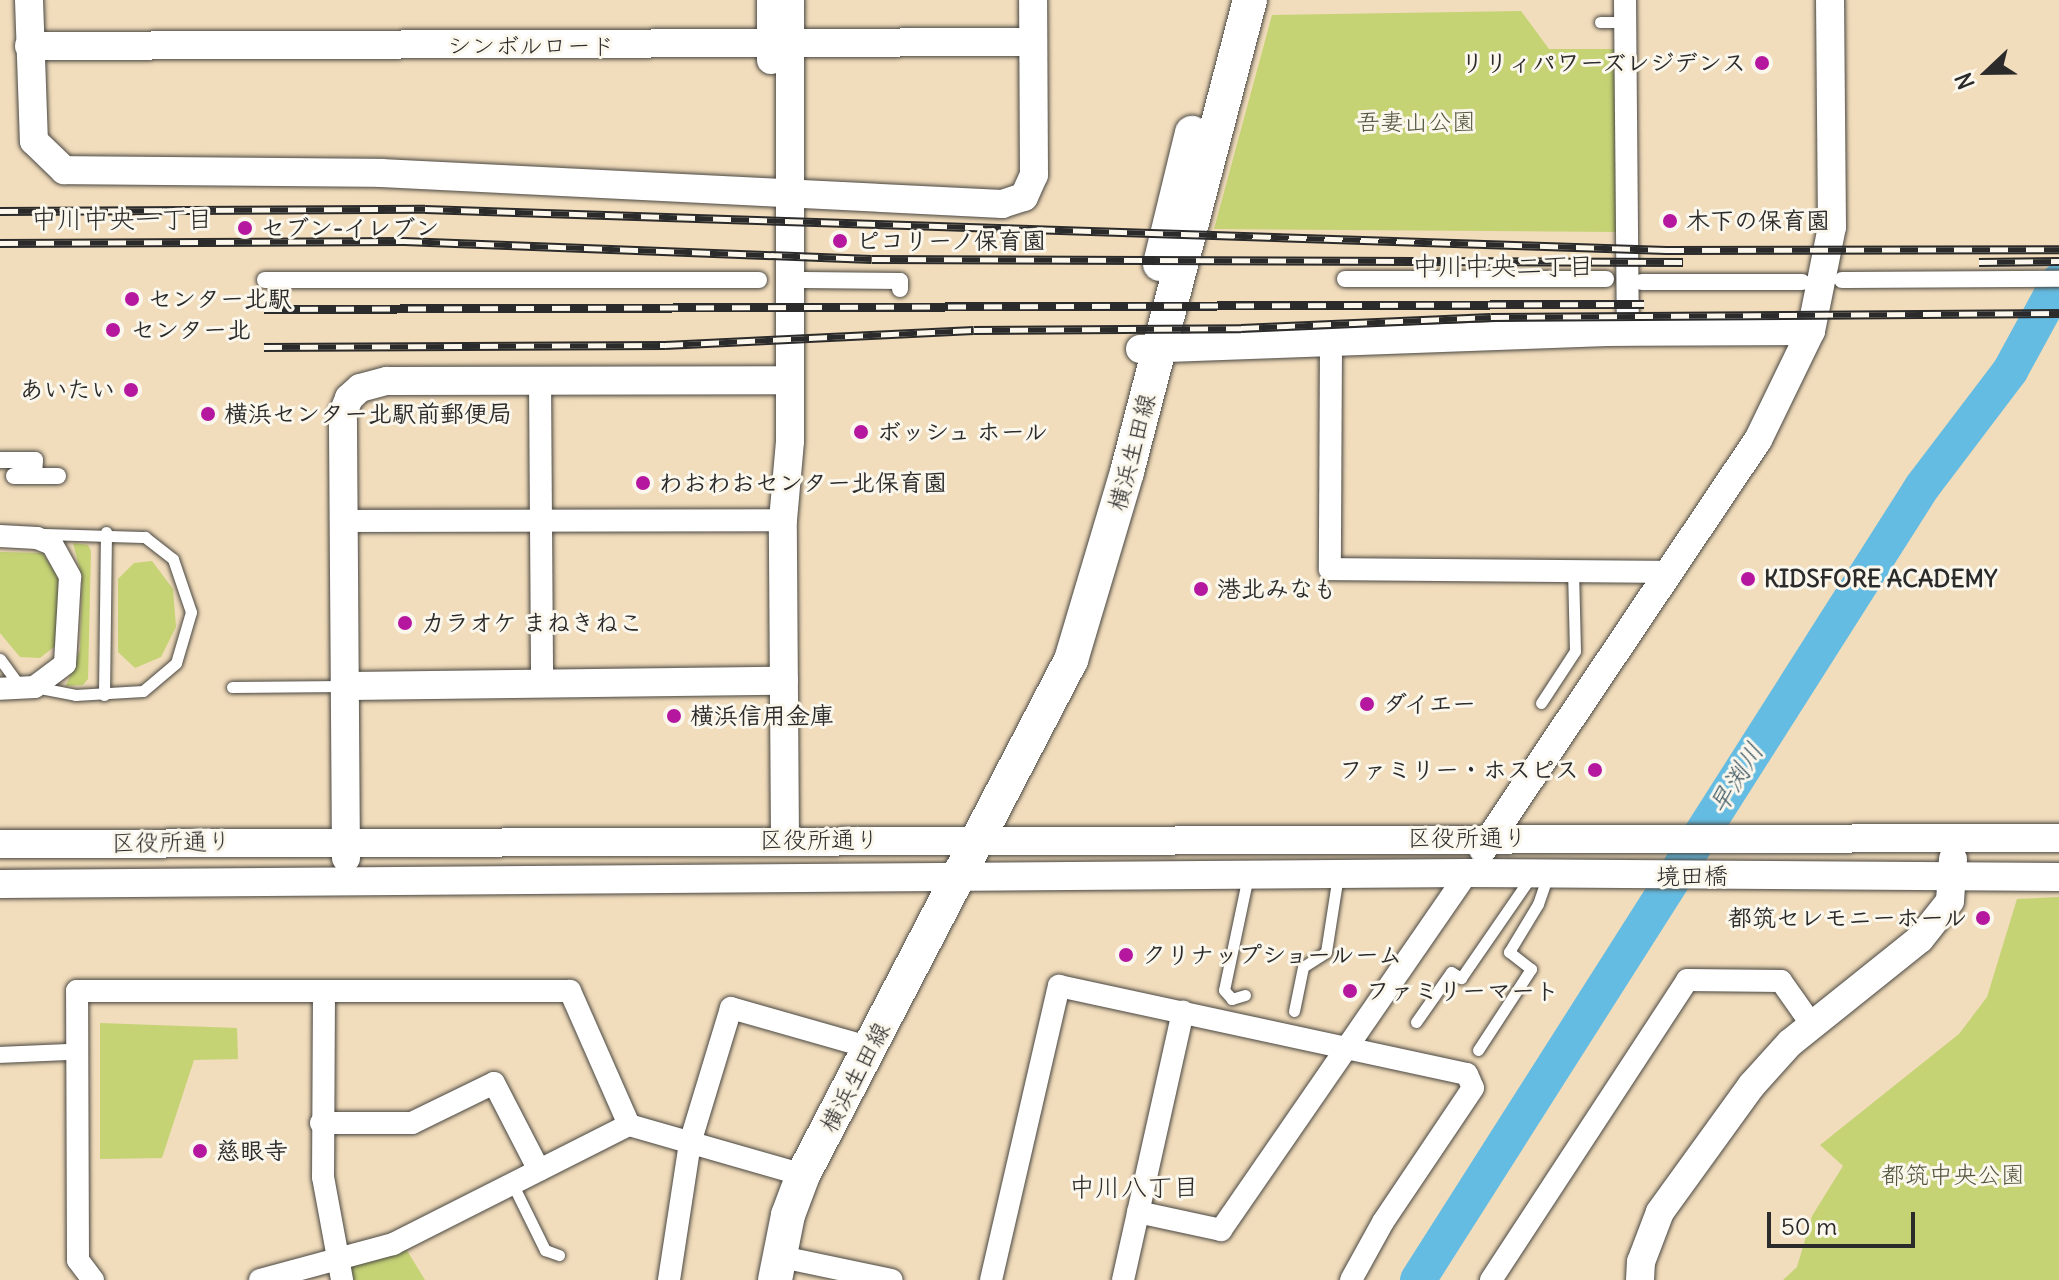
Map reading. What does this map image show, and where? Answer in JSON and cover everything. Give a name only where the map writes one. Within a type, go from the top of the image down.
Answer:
[{"type":"main road","name":"横浜生田線","points":[[776,1268],[803,1175],[871,1048],[972,840],[1081,634],[1150,348],[1225,0]]},
{"type":"main road","name":"横浜生田線","points":[[1150,348],[1250,0]]},
{"type":"street","points":[[29,0],[34,141],[46,158],[73,172],[381,173],[1002,204],[1024,197],[1034,175],[1033,0]]},
{"type":"street","points":[[771,0],[780,44],[783,191],[780,380],[785,840]]},
{"type":"street","points":[[780,44],[790,0]]},
{"type":"street","points":[[1138,1212],[1221,1230],[1348,1050],[1758,440],[1811,331],[1832,227],[1830,0]]},
{"type":"street","points":[[1625,11],[1628,332]]},
{"type":"street","name":"シンボルロード","points":[[29,46],[1033,42]]},
{"type":"street","points":[[1345,279],[1606,279]]},
{"type":"street","points":[[1842,280],[2059,279]]},
{"type":"street","points":[[265,280],[759,280]]},
{"type":"street","points":[[804,280],[900,281],[900,289]]},
{"type":"street","points":[[1642,282],[1802,282]]},
{"type":"street","points":[[1150,348],[1628,332],[1811,331]]},
{"type":"street","points":[[1331,344],[1330,569],[1669,572]]},
{"type":"street","points":[[540,380],[542,681]]},
{"type":"street","points":[[346,881],[343,413],[360,388],[387,381],[780,380]]},
{"type":"street","points":[[0,460],[35,460],[34,476]]},
{"type":"street","points":[[14,476],[58,476]]},
{"type":"street","points":[[343,521],[783,520]]},
{"type":"street","points":[[10,536],[52,544],[70,577],[65,664],[19,688]]},
{"type":"street","points":[[344,686],[542,681],[784,681]]},
{"type":"street","name":"区役所通り","points":[[0,844],[346,840],[1638,837]]},
{"type":"street","name":"境田橋","points":[[1638,837],[1954,838]]},
{"type":"street","points":[[1640,1280],[1641,1262],[1660,1212],[1752,1085],[1812,1025],[1920,939],[1950,901],[1954,838],[2059,838]]},
{"type":"street","name":"区役所通り","points":[[0,884],[954,880],[1467,873],[1630,876]]},
{"type":"street","name":"境田橋","points":[[1630,876],[1951,877]]},
{"type":"street","points":[[1951,877],[2059,877]]},
{"type":"street","points":[[1491,1280],[1687,980],[1781,981],[1812,1025]]},
{"type":"street","points":[[991,1280],[1059,986],[1467,1074],[1473,1088],[1383,1222],[1351,1280]]},
{"type":"street","points":[[93,1280],[78,1260],[77,991],[570,991],[629,1125]]},
{"type":"street","points":[[324,991],[323,1177],[340,1270]]},
{"type":"street","points":[[669,1280],[690,1143],[731,1008],[871,1048]]},
{"type":"street","points":[[1123,1280],[1183,1012]]},
{"type":"street","points":[[0,1055],[66,1052]]},
{"type":"street","points":[[321,1123],[412,1123],[494,1083],[539,1170]]},
{"type":"street","points":[[260,1280],[340,1270],[629,1125],[803,1175]]},
{"type":"street","points":[[776,1268],[892,1280]]},
{"type":"lane","points":[[1600,22],[1625,11]]},
{"type":"lane","points":[[0,659],[19,688],[104,695],[143,691],[166,675],[186,641],[191,612],[181,572],[165,551],[145,537],[106,532],[10,536]]},
{"type":"lane","points":[[104,695],[106,532]]},
{"type":"lane","points":[[1541,703],[1575,651],[1573,570]]},
{"type":"lane","points":[[232,687],[344,686]]},
{"type":"lane","points":[[1416,1022],[1451,972],[1461,978],[1540,874]]},
{"type":"lane","points":[[1478,1050],[1531,969],[1509,952],[1538,904],[1540,874]]},
{"type":"lane","points":[[1294,1011],[1303,967],[1326,952],[1338,875]]},
{"type":"lane","points":[[1245,995],[1232,999],[1224,990],[1248,876]]},
{"type":"lane","points":[[512,1183],[545,1250],[559,1255]]},
{"type":"green space","name":"吾妻山公園","points":[[1521,11],[1549,49],[1614,49],[1617,232],[1214,229],[1272,15]]},
{"type":"green space","points":[[73,543],[88,545],[91,551],[88,679],[83,685],[66,686],[80,650],[82,578]]},
{"type":"green space","points":[[0,552],[42,553],[60,578],[55,646],[40,658],[20,657],[0,633]]},
{"type":"green space","points":[[152,561],[173,589],[176,627],[161,657],[135,668],[118,652],[118,579],[134,563]]},
{"type":"green space","name":"都筑中央公園","points":[[2059,897],[2059,1280],[1783,1280],[1797,1267],[1812,1216],[1843,1166],[1820,1145],[1959,1034],[1987,997],[2017,899]]},
{"type":"green space","points":[[100,1023],[237,1028],[238,1059],[194,1060],[162,1158],[100,1159]]},
{"type":"green space","points":[[406,1249],[425,1280],[348,1280],[345,1266]]},
{"type":"waterway","name":"早渕川","points":[[1418,1280],[1922,487],[2010,371],[2059,281]]},
{"type":"railway","points":[[0,211],[425,209],[1666,250],[2059,249]]},
{"type":"railway","points":[[0,243],[404,241],[872,259],[1683,262]]},
{"type":"railway","points":[[1979,262],[2059,261]]},
{"type":"railway","points":[[264,309],[1644,304]]},
{"type":"railway","points":[[264,347],[665,345],[974,330],[1241,328],[1491,317],[2059,313]]},
{"type":"place","name":"リリィパワーズレジデンス","points":[[1762,63]]},
{"type":"place","name":"木下の保育園","points":[[1670,221]]},
{"type":"place","name":"セブン-イレブン","points":[[245,228]]},
{"type":"place","name":"ピコリーノ保育園","points":[[840,241]]},
{"type":"place","name":"センター北駅","points":[[132,299]]},
{"type":"place","name":"センター北","points":[[113,330]]},
{"type":"place","name":"あいたい","points":[[131,390]]},
{"type":"place","name":"横浜センター北駅前郵便局","points":[[208,414]]},
{"type":"place","name":"ボッシュ ホール","points":[[861,432]]},
{"type":"place","name":"わおわおセンター北保育園","points":[[643,483]]},
{"type":"place","name":"KIDSFORE ACADEMY","points":[[1748,579]]},
{"type":"place","name":"港北みなも","points":[[1201,589]]},
{"type":"place","name":"カラオケ まねきねこ","points":[[405,623]]},
{"type":"place","name":"ダイエー","points":[[1367,704]]},
{"type":"place","name":"横浜信用金庫","points":[[674,716]]},
{"type":"place","name":"ファミリー・ホスピス","points":[[1595,770]]},
{"type":"place","name":"都筑セレモニーホール","points":[[1983,918]]},
{"type":"place","name":"クリナップショールーム","points":[[1126,955]]},
{"type":"place","name":"ファミリーマート","points":[[1350,991]]},
{"type":"place","name":"慈眼寺","points":[[200,1151]]},
{"type":"district","name":"中川中央一丁目","points":[[122,219]]},
{"type":"district","name":"中川中央二丁目","points":[[1503,266]]},
{"type":"district","name":"中川八丁目","points":[[1134,1187]]}]
